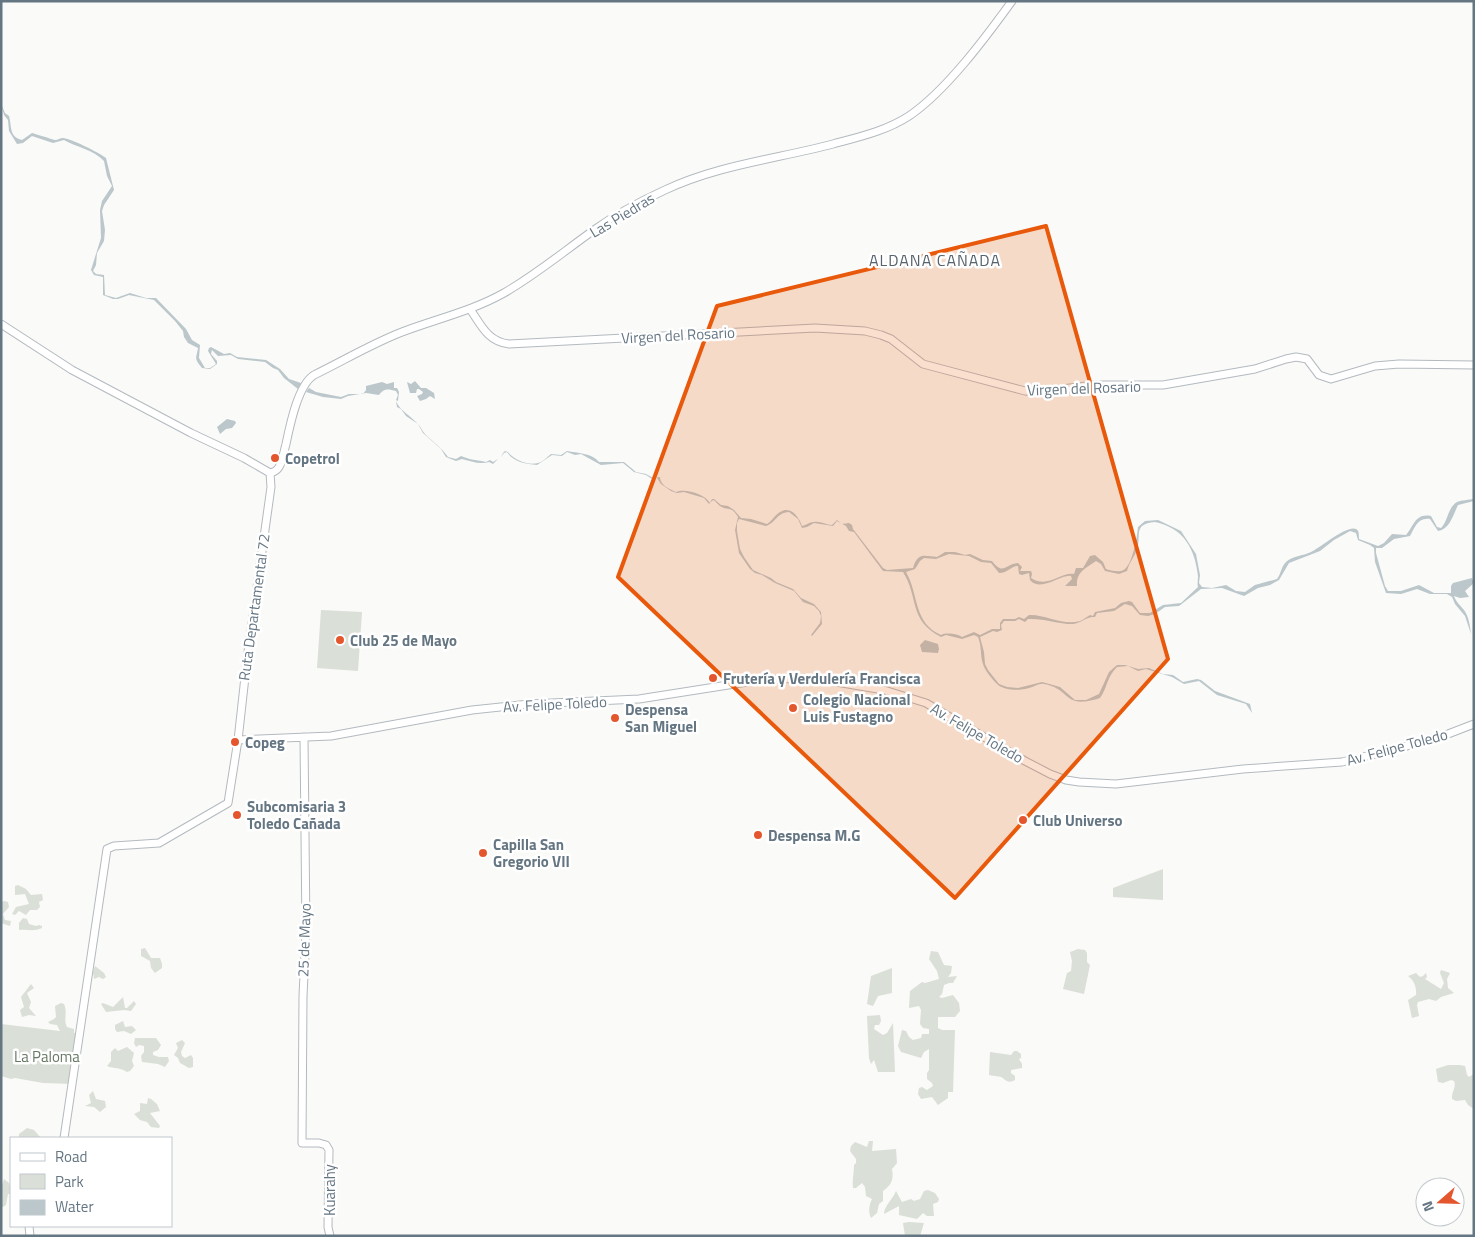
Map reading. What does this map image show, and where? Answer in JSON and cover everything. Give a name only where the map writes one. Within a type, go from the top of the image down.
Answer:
[{"type":"street","name":"Las Piedras","points":[[270,473],[279,468],[303,387],[308,379],[314,375],[392,336],[487,302],[531,277],[608,221],[667,189],[712,171],[780,157],[865,136],[909,116],[929,100],[969,57],[1012,1]]},
{"type":"street","name":"Virgen del Rosario","points":[[470,309],[491,338],[499,343],[509,344],[815,328],[864,331],[891,339],[924,364],[1025,391],[1037,392],[1095,385],[1163,385],[1255,369],[1286,358],[1296,357],[1307,359],[1319,375],[1332,379],[1375,366],[1399,364],[1474,365]]},
{"type":"street","points":[[1,324],[72,370],[270,473]]},
{"type":"street","name":"Ruta Departamental 72","points":[[64,1137],[108,849],[114,846],[160,842],[228,803],[271,487],[270,473]]},
{"type":"street","name":"Av. Felipe Toledo","points":[[238,740],[332,736],[478,709],[529,704],[639,699],[760,680],[801,678],[884,690],[926,703],[1050,774],[1066,780],[1106,784],[1243,769],[1342,762],[1400,748],[1474,724]]},
{"type":"street","name":"25 de Mayo","points":[[304,737],[306,932],[302,1006],[302,1143],[326,1145]]},
{"type":"street","name":"Kuarahy","points":[[326,1145],[329,1150],[328,1227],[330,1236]]},
{"type":"highlighted area","points":[[1046,226],[1168,659],[955,898],[618,577],[717,306]]},
{"type":"green space","name":"Club 25 de Mayo","points":[[321,610],[362,612],[358,671],[317,668]]},
{"type":"green space","points":[[1163,869],[1163,900],[1113,897],[1113,888]]},
{"type":"green space","points":[[18,885],[26,889],[31,895],[42,894],[43,900],[39,902],[40,907],[37,910],[30,910],[26,915],[19,911],[15,915],[12,914],[16,907],[29,904],[25,894],[15,895],[15,886]]},
{"type":"green space","points":[[1,902],[8,902],[9,907],[3,914],[5,920],[11,921],[10,926],[1,923]]},
{"type":"green space","points":[[23,918],[27,919],[29,924],[39,925],[42,928],[19,930],[19,923]]},
{"type":"green space","points":[[145,948],[151,958],[160,958],[162,968],[155,973],[151,968],[150,961],[141,956],[141,949]]},
{"type":"green space","points":[[1078,949],[1085,950],[1087,962],[1090,965],[1084,994],[1063,989],[1067,973],[1071,971],[1072,961],[1070,952]]},
{"type":"green space","points":[[931,951],[938,952],[944,965],[952,966],[948,977],[957,976],[953,983],[944,985],[942,994],[939,997],[953,995],[959,1003],[960,1011],[955,1017],[938,1017],[938,1028],[942,1030],[955,1030],[953,1092],[948,1092],[948,1098],[938,1105],[932,1097],[921,1099],[918,1094],[919,1088],[922,1087],[927,1090],[933,1086],[927,1079],[929,1049],[924,1052],[921,1058],[901,1052],[898,1046],[902,1030],[906,1031],[913,1040],[921,1038],[922,1034],[929,1034],[929,1029],[923,1028],[920,1024],[921,1010],[919,1006],[909,1008],[910,991],[922,982],[925,983],[939,979],[937,971],[929,959]]},
{"type":"green space","points":[[95,966],[106,977],[94,979],[93,972]]},
{"type":"green space","points":[[892,968],[892,993],[878,996],[873,1006],[867,1004],[871,976]]},
{"type":"green space","points":[[1441,970],[1450,973],[1447,979],[1448,988],[1454,993],[1441,997],[1436,1001],[1429,999],[1418,1002],[1419,1016],[1412,1018],[1408,1000],[1416,995],[1416,990],[1408,976],[1416,973],[1420,977],[1426,973],[1427,977],[1425,979],[1441,989],[1444,983],[1440,973]]},
{"type":"green space","points":[[31,984],[34,988],[27,993],[31,1002],[29,1008],[36,1016],[22,1017],[20,1010],[24,1007],[21,997]]},
{"type":"green space","points":[[123,997],[125,1008],[134,1001],[136,1004],[131,1011],[106,1012],[101,1004],[113,1007]]},
{"type":"green space","name":"La Paloma","points":[[61,1003],[64,1004],[66,1010],[65,1021],[67,1027],[74,1029],[74,1033],[79,1033],[72,1084],[43,1083],[1,1076],[1,1024],[60,1031],[57,1025],[48,1022],[56,1017],[55,1006]]},
{"type":"green space","points":[[880,1015],[881,1021],[879,1025],[875,1025],[874,1029],[883,1035],[887,1033],[893,1023],[895,1072],[878,1072],[874,1060],[871,1064],[869,1058],[867,1016]]},
{"type":"green space","points":[[123,1021],[125,1027],[132,1026],[136,1030],[131,1034],[124,1031],[117,1032],[115,1025]]},
{"type":"green space","points":[[135,1038],[156,1038],[161,1045],[158,1050],[153,1052],[153,1055],[168,1057],[169,1061],[165,1067],[142,1062],[141,1056],[144,1052],[144,1046],[139,1045],[136,1047],[134,1043]]},
{"type":"green space","points":[[182,1040],[185,1043],[181,1052],[182,1056],[185,1058],[191,1055],[193,1067],[189,1068],[180,1063],[174,1055],[178,1048],[176,1043]]},
{"type":"green space","points":[[127,1047],[134,1053],[132,1061],[134,1066],[130,1071],[127,1072],[107,1066],[111,1061],[111,1052],[115,1048],[118,1051]]},
{"type":"green space","points":[[1014,1051],[1021,1054],[1019,1059],[1022,1064],[1022,1068],[1011,1070],[1015,1080],[1009,1082],[1001,1077],[989,1075],[990,1052],[1011,1055]]},
{"type":"green space","points":[[1448,1065],[1465,1066],[1469,1077],[1474,1074],[1474,1109],[1465,1100],[1456,1101],[1452,1099],[1454,1081],[1438,1082],[1436,1069]]},
{"type":"green space","points":[[93,1091],[96,1099],[105,1101],[106,1107],[100,1112],[94,1107],[85,1106],[91,1103],[89,1095]]},
{"type":"green space","points":[[148,1098],[157,1104],[160,1111],[150,1113],[160,1126],[159,1128],[151,1127],[147,1122],[140,1120],[134,1114],[140,1111],[140,1103],[147,1104]]},
{"type":"green space","points":[[27,1128],[34,1130],[40,1137],[19,1137],[19,1134]]},
{"type":"green space","points":[[869,1141],[873,1141],[872,1151],[896,1149],[897,1163],[892,1169],[893,1176],[891,1182],[883,1191],[883,1201],[879,1204],[877,1213],[871,1218],[869,1208],[872,1199],[866,1196],[865,1187],[862,1183],[853,1188],[856,1159],[850,1151],[851,1146],[855,1142],[867,1147]]},
{"type":"green space","points":[[4,1179],[9,1183],[10,1194],[8,1194],[6,1205],[3,1207],[1,1207],[1,1189]]},
{"type":"green space","points":[[928,1190],[935,1193],[939,1199],[938,1202],[933,1204],[934,1216],[927,1216],[923,1213],[917,1219],[899,1215],[899,1206],[884,1214],[885,1208],[896,1191],[902,1202],[920,1199],[924,1191]]},
{"type":"green space","points":[[903,1223],[924,1223],[920,1236],[905,1236]]},
{"type":"water","points":[[1,104],[5,113],[9,116],[13,134],[18,139],[22,140],[32,133],[55,140],[67,139],[85,146],[106,158],[114,190],[102,211],[105,230],[104,241],[97,253],[96,265],[93,271],[96,274],[104,275],[105,295],[116,298],[130,293],[146,298],[156,298],[186,329],[192,340],[200,345],[199,358],[205,368],[210,368],[216,364],[208,351],[211,347],[224,354],[230,353],[237,357],[266,360],[280,369],[289,379],[301,383],[298,389],[284,378],[278,370],[265,362],[238,359],[231,355],[218,356],[212,350],[211,354],[217,361],[217,364],[210,369],[202,368],[196,359],[198,348],[188,343],[183,331],[154,300],[129,295],[113,299],[103,295],[103,277],[94,275],[91,270],[101,238],[100,210],[102,201],[112,186],[107,176],[104,161],[90,151],[64,140],[53,143],[32,136],[23,143],[17,144],[9,131],[8,120],[4,115]]},
{"type":"water","points":[[415,381],[421,388],[426,388],[434,393],[435,399],[430,396],[420,401],[417,396],[423,392],[419,389],[417,389],[416,393],[410,393],[407,382],[411,384]]},
{"type":"water","points":[[382,382],[387,384],[394,382],[394,388],[397,388],[399,392],[398,401],[396,400],[398,395],[393,390],[384,390],[379,395],[363,393],[366,390],[366,386]]},
{"type":"water","points":[[309,388],[316,392],[341,397],[349,394],[360,394],[341,399],[323,397],[306,392]]},
{"type":"water","points":[[396,401],[403,411],[418,424],[397,407]]},
{"type":"water","points":[[227,419],[236,423],[232,428],[226,429],[220,434],[217,427]]},
{"type":"water","points":[[418,424],[425,434],[440,447],[448,457],[456,459],[461,456],[486,462],[490,460],[493,462],[498,459],[493,464],[462,459],[456,461],[446,457],[441,449],[423,433]]},
{"type":"water","points":[[505,451],[508,452],[517,460],[529,464],[524,463],[516,460],[507,452],[501,457]]},
{"type":"water","points":[[567,451],[580,453],[588,455],[599,462],[624,462],[636,472],[646,474],[655,479],[634,472],[623,463],[601,465],[581,454],[575,455],[567,452],[562,456],[552,455],[543,461],[551,454],[561,455]]},
{"type":"water","points":[[658,477],[660,477],[663,484],[676,492],[684,491],[694,493],[704,497],[710,503],[704,498],[684,492],[677,493],[661,484]]},
{"type":"water","points":[[712,499],[714,499],[721,505],[728,506],[734,510],[741,518],[767,524],[784,510],[794,513],[799,519],[802,526],[811,522],[832,525],[837,520],[841,523],[837,521],[833,526],[814,523],[802,528],[798,519],[789,512],[781,514],[766,526],[739,519],[737,523],[740,549],[753,570],[793,589],[801,598],[814,604],[821,612],[822,624],[812,636],[820,623],[821,616],[819,611],[814,606],[803,602],[794,591],[755,573],[750,569],[739,553],[735,530],[738,517],[733,511],[722,507],[713,500],[710,503]]},
{"type":"water","points":[[1474,499],[1474,501],[1458,505],[1451,521],[1442,530],[1438,531],[1430,519],[1426,519],[1417,523],[1410,536],[1394,539],[1382,548],[1376,548],[1385,586],[1388,591],[1401,591],[1419,585],[1434,593],[1451,593],[1453,583],[1472,578],[1474,583],[1465,591],[1469,597],[1460,598],[1454,596],[1467,616],[1471,634],[1465,616],[1452,597],[1447,594],[1430,594],[1417,589],[1401,594],[1386,593],[1375,562],[1374,548],[1358,540],[1356,533],[1350,531],[1320,551],[1289,563],[1279,580],[1244,596],[1222,588],[1201,589],[1179,606],[1165,607],[1155,614],[1148,616],[1140,615],[1132,606],[1125,604],[1114,611],[1097,613],[1095,617],[1073,624],[1034,619],[1028,619],[1025,622],[1019,619],[1004,621],[1001,625],[1002,630],[993,631],[980,637],[985,664],[988,670],[999,684],[1007,687],[1018,688],[1042,682],[1060,687],[1075,700],[1086,700],[1099,694],[1109,672],[1117,665],[1125,665],[1138,669],[1149,668],[1163,674],[1173,675],[1183,682],[1201,680],[1215,691],[1250,704],[1252,713],[1246,704],[1217,695],[1199,681],[1184,684],[1172,677],[1146,669],[1138,671],[1128,666],[1117,667],[1113,671],[1100,698],[1079,702],[1068,697],[1059,690],[1044,684],[1016,690],[999,686],[990,677],[984,666],[978,637],[974,635],[962,639],[946,635],[941,637],[931,630],[923,623],[919,616],[908,581],[903,572],[883,571],[854,532],[849,531],[842,524],[849,523],[852,525],[853,529],[883,568],[887,570],[913,568],[919,557],[937,557],[945,552],[955,552],[965,555],[970,554],[983,560],[992,561],[999,568],[1018,563],[1022,567],[1020,571],[1031,571],[1031,578],[1043,582],[1064,575],[1074,574],[1076,568],[1083,568],[1090,556],[1095,555],[1103,562],[1106,569],[1121,571],[1125,569],[1128,566],[1136,543],[1138,527],[1145,521],[1158,520],[1181,531],[1196,554],[1200,575],[1199,583],[1202,587],[1212,588],[1226,585],[1236,591],[1245,592],[1255,585],[1277,579],[1288,560],[1311,552],[1349,529],[1358,531],[1359,539],[1378,546],[1384,543],[1392,534],[1406,535],[1421,516],[1431,516],[1437,527],[1441,528],[1454,504],[1459,501]],"holes":[[[1155,522],[1165,525],[1181,535],[1191,549],[1198,576],[1198,587],[1181,603],[1163,605],[1150,613],[1140,613],[1132,602],[1129,601],[1121,603],[1115,608],[1095,612],[1093,616],[1090,615],[1080,621],[1067,622],[1029,615],[1024,619],[1019,617],[1003,619],[1000,623],[1000,629],[992,629],[980,635],[974,632],[962,637],[952,634],[941,635],[932,630],[921,616],[906,572],[915,569],[924,558],[936,559],[949,554],[969,556],[981,562],[991,563],[999,573],[1018,566],[1019,574],[1029,573],[1030,580],[1040,585],[1071,576],[1072,579],[1065,586],[1077,586],[1080,574],[1085,568],[1096,561],[1101,564],[1105,571],[1119,574],[1127,571],[1138,546],[1140,528],[1143,525]]]},
{"type":"water","points":[[925,640],[938,644],[938,653],[922,652],[920,645]]},
{"type":"place","name":"Copetrol","points":[[275,458]]},
{"type":"place","name":"Club 25 de Mayo","points":[[340,640]]},
{"type":"place","name":"Frutería y Verdulería Francisca","points":[[713,678]]},
{"type":"place","name":"Colegio Nacional Luis Fustagno","points":[[793,708]]},
{"type":"place","name":"Despensa San Miguel","points":[[615,718]]},
{"type":"place","name":"Copeg","points":[[235,742]]},
{"type":"place","name":"Subcomisaria 3 Toledo Cañada","points":[[237,815]]},
{"type":"place","name":"Club Universo","points":[[1023,820]]},
{"type":"place","name":"Despensa M.G","points":[[758,835]]},
{"type":"place","name":"Capilla San Gregorio VII","points":[[483,853]]},
{"type":"district","name":"ALDANA CAÑADA","points":[[935,260]]}]
